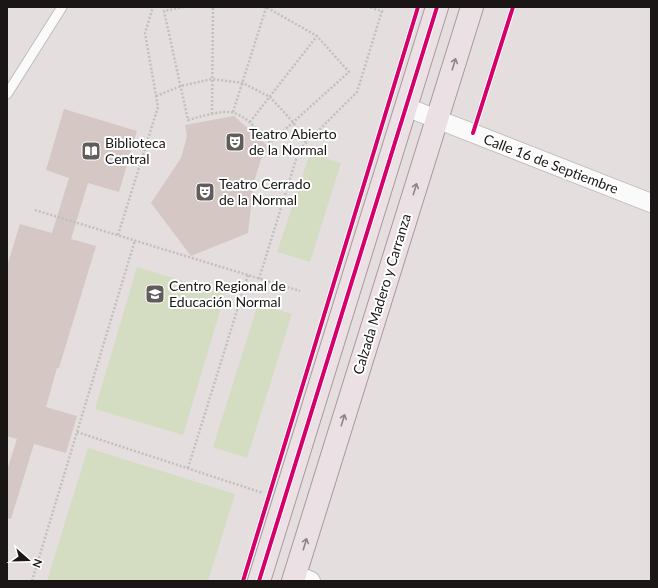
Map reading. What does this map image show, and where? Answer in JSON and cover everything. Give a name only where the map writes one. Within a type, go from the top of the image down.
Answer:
[{"type":"main road","points":[[259,581],[437,7]]},
{"type":"main road","name":"Calzada Madero y Carranza","points":[[300,579],[437,119],[472,7]]},
{"type":"street","name":"Calle 16 de Septiembre","points":[[406,107],[651,203]]},
{"type":"lane","points":[[7,94],[62,7]]},
{"type":"path","points":[[118,235],[158,107],[145,33],[153,7]]},
{"type":"path","points":[[184,7],[164,11],[188,120],[212,114],[233,112],[250,122],[270,143],[350,72],[317,36],[266,7],[263,7]]},
{"type":"path","points":[[212,114],[213,7]]},
{"type":"path","points":[[233,112],[266,7]]},
{"type":"path","points":[[259,279],[299,150],[358,92],[382,11],[369,7]]},
{"type":"path","points":[[250,122],[317,36]]},
{"type":"path","points":[[156,96],[181,86],[212,79],[243,83],[270,97],[294,122],[306,143]]},
{"type":"path","points":[[35,210],[300,291]]},
{"type":"path","points":[[32,581],[135,240]]},
{"type":"path","points":[[188,468],[248,275]]},
{"type":"path","points":[[77,432],[285,499]]},
{"type":"green space","points":[[310,153],[341,163],[310,262],[277,252]]},
{"type":"green space","points":[[137,267],[225,294],[183,435],[95,409]]},
{"type":"green space","points":[[258,304],[292,314],[247,458],[213,447]]},
{"type":"green space","points":[[88,448],[235,494],[208,581],[47,581]]},
{"type":"building","points":[[64,109],[137,131],[119,192],[88,183],[71,239],[96,246],[46,407],[77,416],[66,453],[34,444],[11,519],[7,518],[7,470],[17,439],[7,436],[7,266],[20,224],[52,233],[69,178],[46,170]]},
{"type":"building","name":"Teatro Cerrado de la Normal","points":[[234,116],[270,148],[261,159],[254,182],[248,233],[191,256],[151,203],[181,158],[187,136],[185,125]]},
{"type":"cycle path","points":[[243,581],[418,7]]},
{"type":"cycle path","points":[[259,581],[437,7]]},
{"type":"cycle path","points":[[473,133],[513,7]]},
{"type":"place","name":"Teatro Abierto de la Normal","points":[[235,142]]},
{"type":"place","name":"Biblioteca Central","points":[[91,151]]},
{"type":"place","name":"Teatro Cerrado de la Normal","points":[[205,192]]},
{"type":"place","name":"Centro Regional de Educación Normal","points":[[155,294]]}]
